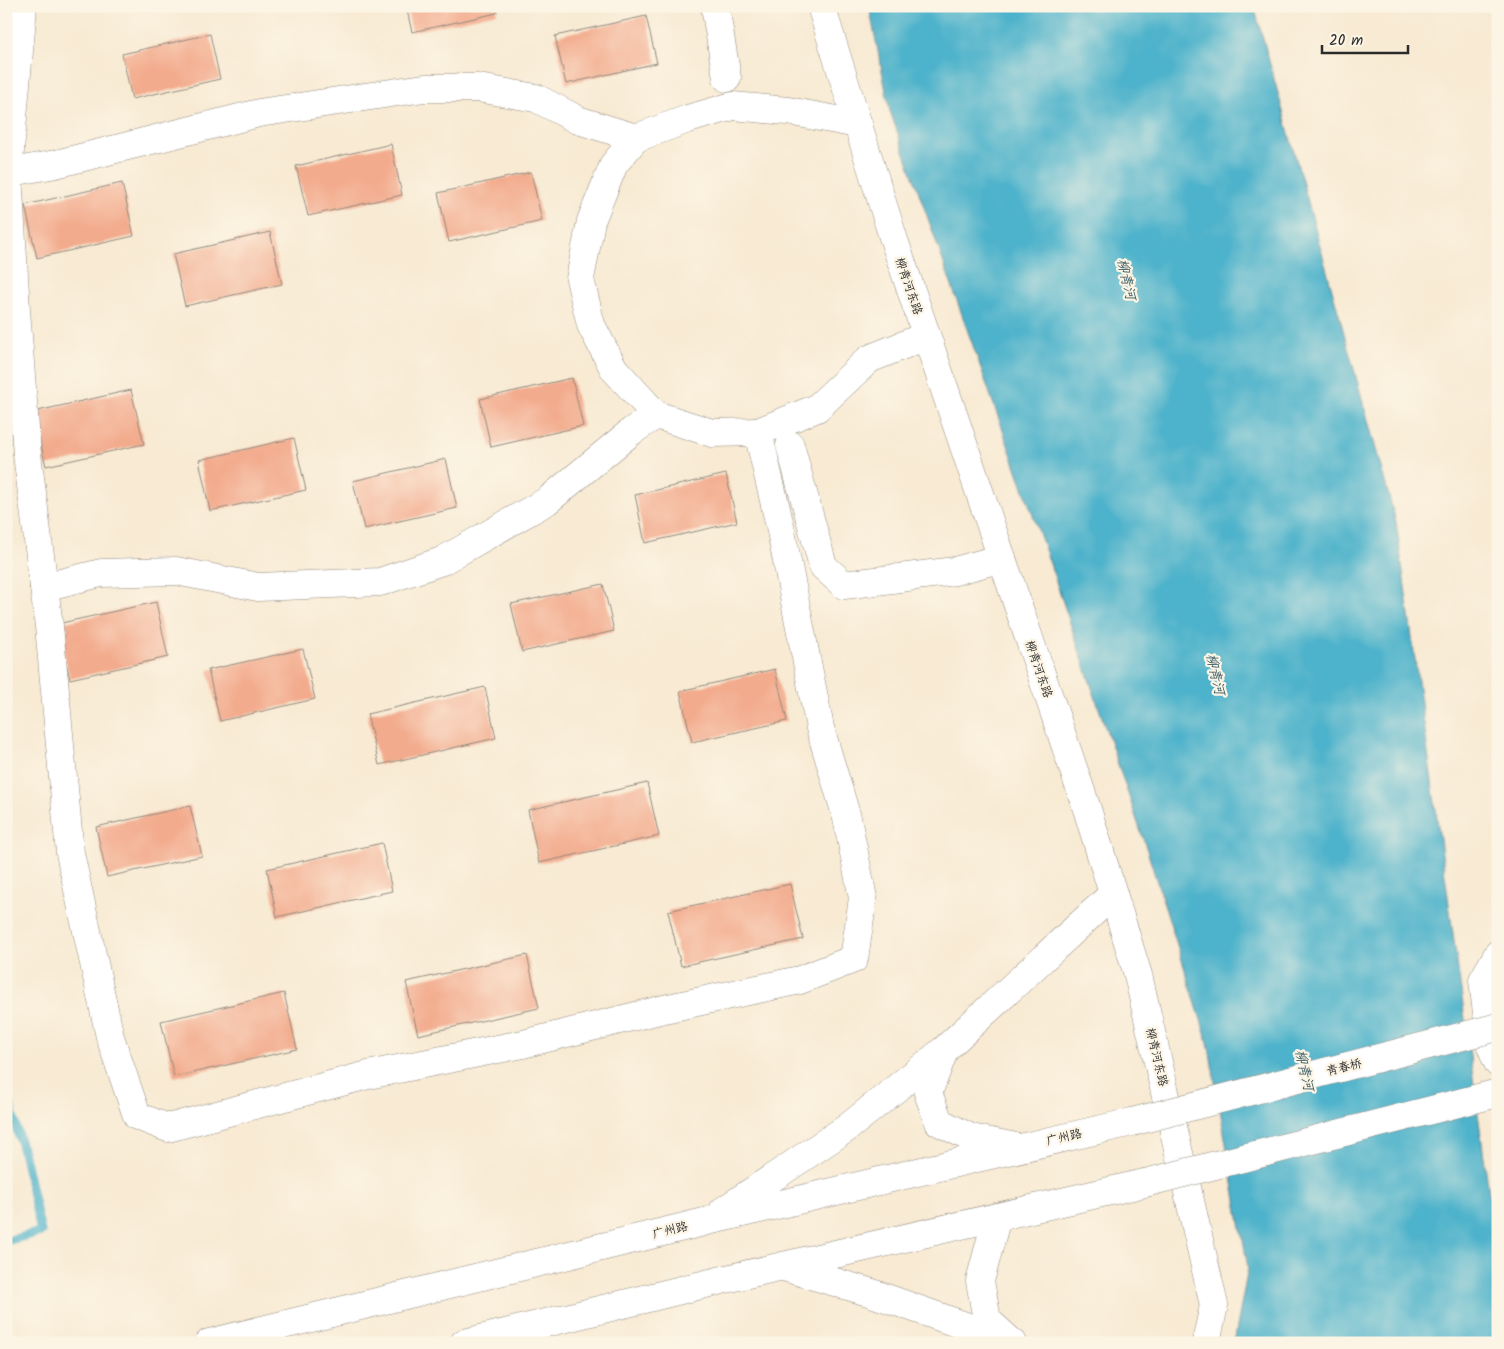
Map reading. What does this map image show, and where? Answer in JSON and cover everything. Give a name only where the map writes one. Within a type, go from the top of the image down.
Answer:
[{"type":"street","points":[[22,6],[7,173],[27,454],[44,587],[70,852],[110,1037],[137,1116],[168,1128],[368,1076],[523,1044],[664,1009],[800,980],[854,959],[864,898],[847,818],[820,728],[780,526],[758,432]]},
{"type":"street","points":[[715,6],[727,78]]},
{"type":"street","name":"柳青河东路","points":[[821,6],[926,336],[1087,809],[1138,975],[1214,1304],[1206,1343]]},
{"type":"street","points":[[7,173],[56,164],[258,113],[424,88],[478,88],[536,98],[578,120],[636,138]]},
{"type":"street","points":[[858,124],[788,111],[733,106],[688,119],[636,138],[614,164],[591,221],[580,280],[591,325],[614,369],[656,415],[712,433],[758,432],[817,408],[869,359],[926,336]]},
{"type":"street","points":[[44,587],[101,573],[176,571],[258,587],[380,582],[442,561],[547,501],[632,431],[656,415]]},
{"type":"street","points":[[790,445],[823,566],[844,585],[956,570],[1002,558]]},
{"type":"street","points":[[708,1221],[847,1128],[944,1050],[1113,894]]},
{"type":"street","points":[[1498,954],[1483,980],[1491,1046],[1498,1063]]},
{"type":"street","name":"青春桥","points":[[1132,1122],[1498,1028]]},
{"type":"street","points":[[944,1050],[928,1092],[939,1122],[971,1138],[1021,1148]]},
{"type":"street","points":[[464,1343],[782,1266],[1145,1183],[1498,1093]]},
{"type":"street","name":"广州路","points":[[209,1343],[708,1221],[1132,1122]]},
{"type":"street","points":[[998,1217],[980,1281],[987,1320],[1012,1343]]},
{"type":"street","points":[[782,1266],[872,1293],[1012,1343]]},
{"type":"water","name":"柳青河","points":[[869,6],[1254,6],[1396,522],[1494,1229],[1498,1240],[1498,1343],[1234,1343],[1248,1268],[1208,1042],[1145,844],[1048,558],[890,111]]},
{"type":"building","points":[[406,6],[496,6],[497,13],[412,32]]},
{"type":"building","points":[[646,16],[657,63],[566,84],[555,36]]},
{"type":"building","points":[[210,34],[220,79],[132,99],[122,54]]},
{"type":"building","points":[[391,144],[402,195],[308,216],[296,166]]},
{"type":"building","points":[[531,172],[542,221],[449,242],[438,193]]},
{"type":"building","points":[[122,183],[134,236],[37,258],[25,205]]},
{"type":"building","points":[[270,232],[282,284],[185,306],[173,254]]},
{"type":"building","points":[[572,378],[583,426],[491,447],[480,399]]},
{"type":"building","points":[[131,390],[144,444],[46,466],[33,412]]},
{"type":"building","points":[[294,438],[306,490],[210,511],[199,460]]},
{"type":"building","points":[[446,459],[457,508],[364,529],[353,481]]},
{"type":"building","points":[[726,474],[737,522],[645,543],[635,495]]},
{"type":"building","points":[[603,584],[614,631],[522,652],[511,604]]},
{"type":"building","points":[[156,602],[168,657],[70,679],[57,624]]},
{"type":"building","points":[[303,649],[315,699],[220,721],[208,670]]},
{"type":"building","points":[[775,669],[787,721],[692,742],[680,691]]},
{"type":"building","points":[[485,687],[496,738],[379,765],[367,714]]},
{"type":"building","points":[[647,783],[659,836],[539,863],[528,810]]},
{"type":"building","points":[[190,806],[202,856],[107,877],[96,827]]},
{"type":"building","points":[[382,843],[392,891],[277,917],[267,869]]},
{"type":"building","points":[[790,884],[803,939],[681,966],[668,911]]},
{"type":"building","points":[[527,955],[539,1008],[418,1035],[406,982]]},
{"type":"building","points":[[284,993],[297,1049],[174,1077],[161,1021]]},
{"type":"waterway","points":[[6,1091],[24,1155],[41,1232],[6,1241]]}]
